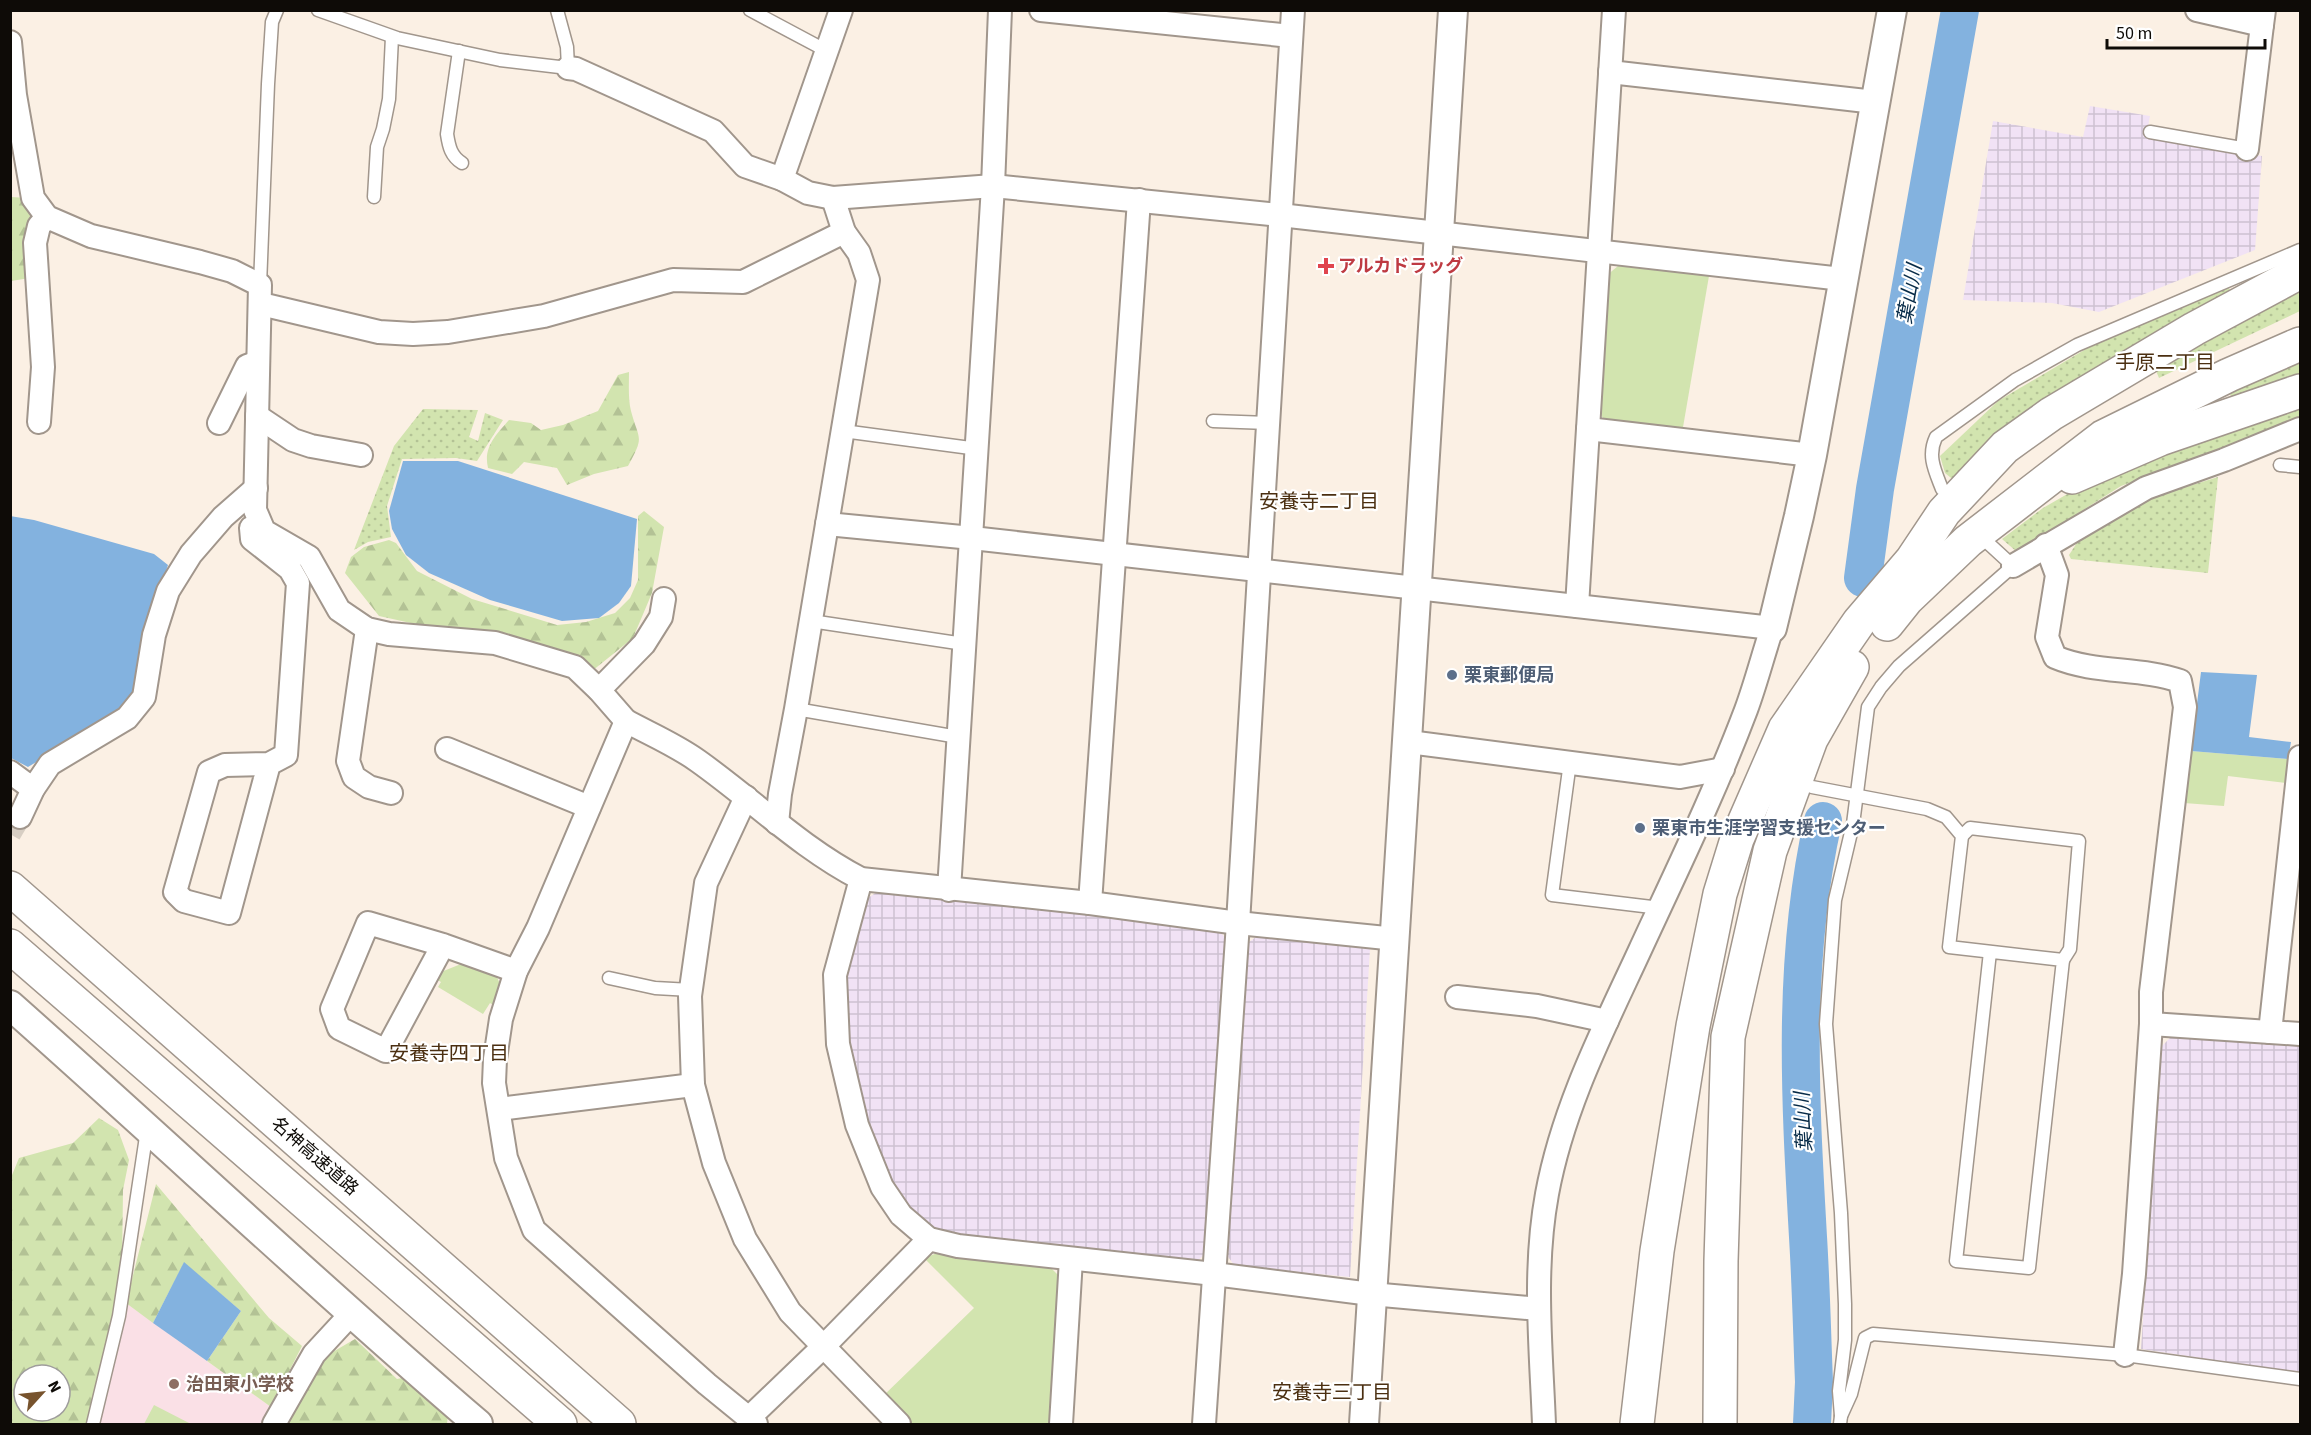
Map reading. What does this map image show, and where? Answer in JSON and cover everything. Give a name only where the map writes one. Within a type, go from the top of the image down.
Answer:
[{"type":"highway","points":[[1720,1425],[1721,1261],[1728,1037],[1770,851],[1785,729],[1859,622],[1912,560],[1944,512],[2005,447],[2051,414],[2194,328],[2301,272]]},
{"type":"highway","points":[[1912,560],[1954,528],[1983,500],[2018,473],[2101,420],[2218,358],[2301,322]]},
{"type":"highway","points":[[1636,1425],[1657,1251],[1693,1026],[1720,894],[1737,839],[1781,775],[1811,739],[1848,672],[1907,599],[1968,541],[2103,437],[2229,375],[2301,344]]},
{"type":"highway","points":[[2019,500],[2160,439],[2301,391]]},
{"type":"highway","name":"名神高速道路","points":[[10,888],[619,1425]]},
{"type":"highway","points":[[10,946],[560,1425]]},
{"type":"highway","points":[[552,1365],[629,1425]]},
{"type":"street","points":[[782,179],[841,10]]},
{"type":"street","points":[[949,890],[978,449],[993,186],[1000,10]]},
{"type":"street","points":[[1041,10],[1291,36]]},
{"type":"street","points":[[1204,1425],[1238,923],[1293,10]]},
{"type":"street","points":[[1364,1425],[1453,10]]},
{"type":"street","points":[[1577,606],[1614,10]]},
{"type":"street","points":[[1544,1425],[1539,1309],[1540,1254],[1547,1194],[1564,1127],[1578,1084],[1723,769],[1747,708],[1772,628],[1812,455],[1892,10]]},
{"type":"street","points":[[2197,10],[2263,18],[2247,149]]},
{"type":"street","points":[[10,42],[19,174],[47,218],[91,236],[232,271],[261,295],[379,333],[448,333],[544,316],[673,280],[743,282],[844,232]]},
{"type":"street","points":[[568,68],[576,69],[713,131],[745,166],[782,179],[808,193],[832,198],[993,186],[1280,215],[1842,279]]},
{"type":"street","points":[[1610,72],[1875,102]]},
{"type":"street","points":[[777,823],[780,794],[868,280],[859,253],[844,232],[832,198]]},
{"type":"street","points":[[1090,903],[1139,200]]},
{"type":"street","points":[[39,422],[43,367],[35,243],[39,226],[47,218]]},
{"type":"street","points":[[261,295],[255,510],[264,531],[309,557],[339,610],[367,629],[389,634],[495,643],[575,667],[626,721],[696,760],[777,823],[841,868],[861,879],[1396,939]]},
{"type":"street","points":[[219,423],[247,366],[258,362]]},
{"type":"street","points":[[257,416],[293,440],[311,446],[361,455]]},
{"type":"street","points":[[1588,429],[1812,455]]},
{"type":"street","points":[[2013,566],[2146,488],[2301,429]]},
{"type":"street","points":[[20,818],[33,789],[50,764],[127,718],[144,697],[154,634],[168,591],[190,554],[223,518],[256,488]]},
{"type":"street","points":[[259,521],[251,528],[252,538],[290,569],[298,583],[286,755],[269,764],[225,765],[209,772],[175,892],[184,901],[230,913],[269,764]]},
{"type":"street","points":[[828,524],[972,538],[1772,628]]},
{"type":"street","points":[[2046,545],[2057,575],[2047,637],[2055,657],[2074,665],[2163,675],[2180,681],[2185,707],[2151,992],[2151,1024],[2134,1274],[2125,1355]]},
{"type":"street","points":[[599,690],[644,644],[661,617],[664,599]]},
{"type":"street","points":[[367,629],[348,761],[354,777],[369,787],[391,793]]},
{"type":"street","points":[[626,721],[538,928],[516,971],[501,1019],[494,1083],[506,1158],[534,1230],[707,1384],[753,1421],[929,1239]]},
{"type":"street","points":[[1408,742],[1680,777],[1723,769]]},
{"type":"street","points":[[447,749],[589,807]]},
{"type":"street","points":[[2270,1032],[2301,757]]},
{"type":"street","points":[[10,772],[33,789]]},
{"type":"street","points":[[746,797],[706,883],[691,990],[693,1085],[714,1163],[745,1239],[790,1312],[899,1425]]},
{"type":"street","points":[[861,879],[835,975],[838,1044],[856,1125],[882,1187],[901,1215],[929,1239],[958,1246],[1215,1274],[1371,1294],[1539,1309]]},
{"type":"street","points":[[444,945],[386,1052],[339,1028],[332,1009],[368,923],[444,945],[516,971]]},
{"type":"street","points":[[1457,997],[1537,1006],[1607,1021]]},
{"type":"street","points":[[10,1005],[148,1126],[351,1314],[472,1422]]},
{"type":"street","points":[[2151,1024],[2301,1034]]},
{"type":"street","points":[[499,1109],[693,1085]]},
{"type":"street","points":[[1060,1425],[1071,1259]]},
{"type":"street","points":[[274,1425],[314,1354],[351,1314]]},
{"type":"lane","points":[[261,295],[269,74],[272,22],[277,10]]},
{"type":"lane","points":[[318,10],[392,37],[500,60],[568,68],[567,47],[557,10]]},
{"type":"lane","points":[[750,10],[826,51]]},
{"type":"lane","points":[[374,197],[376,156],[389,99],[392,37]]},
{"type":"lane","points":[[459,51],[447,134],[449,148],[462,163]]},
{"type":"lane","points":[[2150,132],[2247,149]]},
{"type":"lane","points":[[1942,489],[1932,463],[1932,446],[1936,437],[2015,380],[2077,345],[2301,250]]},
{"type":"lane","points":[[1213,421],[1268,423]]},
{"type":"lane","points":[[843,431],[978,449]]},
{"type":"lane","points":[[2280,465],[2301,467]]},
{"type":"lane","points":[[1840,1420],[1839,1391],[1845,1340],[1845,1304],[1841,1213],[1826,1024],[1835,900],[1853,824],[1868,707],[1899,666],[2013,566],[1988,543]]},
{"type":"lane","points":[[811,621],[964,644]]},
{"type":"lane","points":[[796,709],[958,737]]},
{"type":"lane","points":[[1570,762],[1552,895],[1660,908]]},
{"type":"lane","points":[[1781,775],[1812,787],[1927,809],[1946,817],[1962,836]]},
{"type":"lane","points":[[1990,952],[1956,1261],[2029,1268],[2064,960],[2070,949],[2079,841],[1970,828],[1962,836],[1948,947],[2064,960]]},
{"type":"lane","points":[[609,978],[654,988],[691,990]]},
{"type":"lane","points":[[93,1425],[119,1316],[148,1126]]},
{"type":"lane","points":[[1840,1420],[1851,1394],[1864,1338],[1873,1334],[2125,1355],[2301,1379]]},
{"type":"shaded area","points":[[2090,106],[2150,116],[2146,137],[2262,156],[2255,250],[2099,312],[2052,303],[1963,300],[1993,121],[2083,137]]},
{"type":"shaded area","points":[[877,892],[1216,927],[1227,940],[1206,1253],[1195,1263],[943,1233],[923,1223],[896,1194],[852,1089],[845,987],[847,964],[865,900]]},
{"type":"shaded area","points":[[1256,937],[1370,949],[1350,1277],[1235,1266],[1225,1253],[1246,944]]},
{"type":"shaded area","points":[[2173,1035],[2300,1043],[2300,1373],[2141,1349],[2161,1047]]},
{"type":"shaded area","name":"治田東小学校","points":[[126,1303],[271,1407],[262,1424],[98,1424],[117,1354]]},
{"type":"green space","points":[[11,197],[28,198],[31,206],[30,278],[11,281]]},
{"type":"green space","points":[[1618,266],[1709,276],[1682,433],[1610,426],[1599,413],[1606,276]]},
{"type":"green space","points":[[2300,283],[2300,311],[2159,378],[2154,366]]},
{"type":"green space","points":[[2229,288],[2232,295],[1956,482],[1945,473],[1940,456],[1998,401],[2091,346],[2140,323]]},
{"type":"green space","points":[[2300,357],[2300,375],[2232,401],[2229,389]]},
{"type":"green space","points":[[629,372],[630,406],[639,443],[628,466],[594,474],[567,485],[557,468],[524,462],[512,474],[488,468],[489,448],[495,436],[509,420],[531,423],[541,430],[563,425],[598,411],[618,375]]},
{"type":"green space","points":[[2300,405],[2300,418],[2121,486],[2017,552],[2002,539],[2043,508],[2083,485]]},
{"type":"green space","points":[[423,409],[478,410],[469,437],[478,441],[485,413],[503,420],[477,461],[456,458],[402,459],[387,506],[391,537],[368,542],[354,550],[394,446]]},
{"type":"green space","points":[[2218,477],[2208,573],[2071,559],[2069,555],[2082,535],[2147,499]]},
{"type":"green space","points":[[644,511],[664,527],[652,593],[633,638],[592,671],[577,659],[550,647],[493,632],[438,629],[379,616],[345,573],[351,557],[364,547],[389,540],[396,543],[417,571],[472,599],[557,625],[586,622],[615,613],[630,598],[638,580],[638,516]]},
{"type":"green space","points":[[2191,751],[2288,759],[2286,783],[2228,776],[2224,806],[2184,803]]},
{"type":"green space","points":[[466,962],[496,975],[500,984],[493,1005],[490,1003],[483,1014],[438,987],[441,982],[436,979],[441,972]]},
{"type":"green space","points":[[99,1118],[118,1130],[129,1160],[123,1190],[122,1264],[100,1379],[86,1424],[11,1424],[10,1180],[19,1158],[73,1143]]},
{"type":"green space","points":[[156,1184],[269,1318],[302,1346],[271,1407],[207,1361],[241,1311],[184,1263],[153,1323],[126,1303]]},
{"type":"green space","points":[[940,1252],[1049,1266],[1061,1278],[1051,1424],[910,1424],[882,1397],[974,1308],[924,1258]]},
{"type":"green space","points":[[355,1339],[397,1379],[407,1377],[448,1414],[447,1424],[283,1424],[319,1360]]},
{"type":"green space","points":[[154,1405],[191,1424],[144,1424]]},
{"type":"water","points":[[403,461],[458,461],[637,519],[631,586],[619,603],[599,618],[562,621],[490,600],[429,573],[406,555],[392,529],[389,511]]},
{"type":"water","points":[[10,516],[34,520],[154,554],[168,565],[150,619],[136,691],[124,709],[28,767],[11,758]]},
{"type":"water","points":[[2201,672],[2257,675],[2249,737],[2291,742],[2288,759],[2191,751]]},
{"type":"water","points":[[184,1262],[241,1311],[207,1361],[153,1323]]},
{"type":"waterway","name":"葉山川","points":[[1863,578],[1875,489],[1960,10]]},
{"type":"waterway","name":"葉山川","points":[[1812,1424],[1814,1382],[1801,1080],[1801,1028],[1806,925],[1823,821]]},
{"type":"tunnel","points":[[10,834],[20,817]]},
{"type":"place","name":"アルカドラッグ","points":[[1326,266]]},
{"type":"place","name":"栗東郵便局","points":[[1452,675]]},
{"type":"place","name":"栗東市生涯学習支援センター","points":[[1640,828]]},
{"type":"place","name":"治田東小学校","points":[[174,1384]]},
{"type":"district","name":"手原二丁目","points":[[2165,362]]},
{"type":"district","name":"安養寺二丁目","points":[[1319,501]]},
{"type":"district","name":"安養寺四丁目","points":[[449,1053]]},
{"type":"district","name":"安養寺三丁目","points":[[1332,1392]]}]
